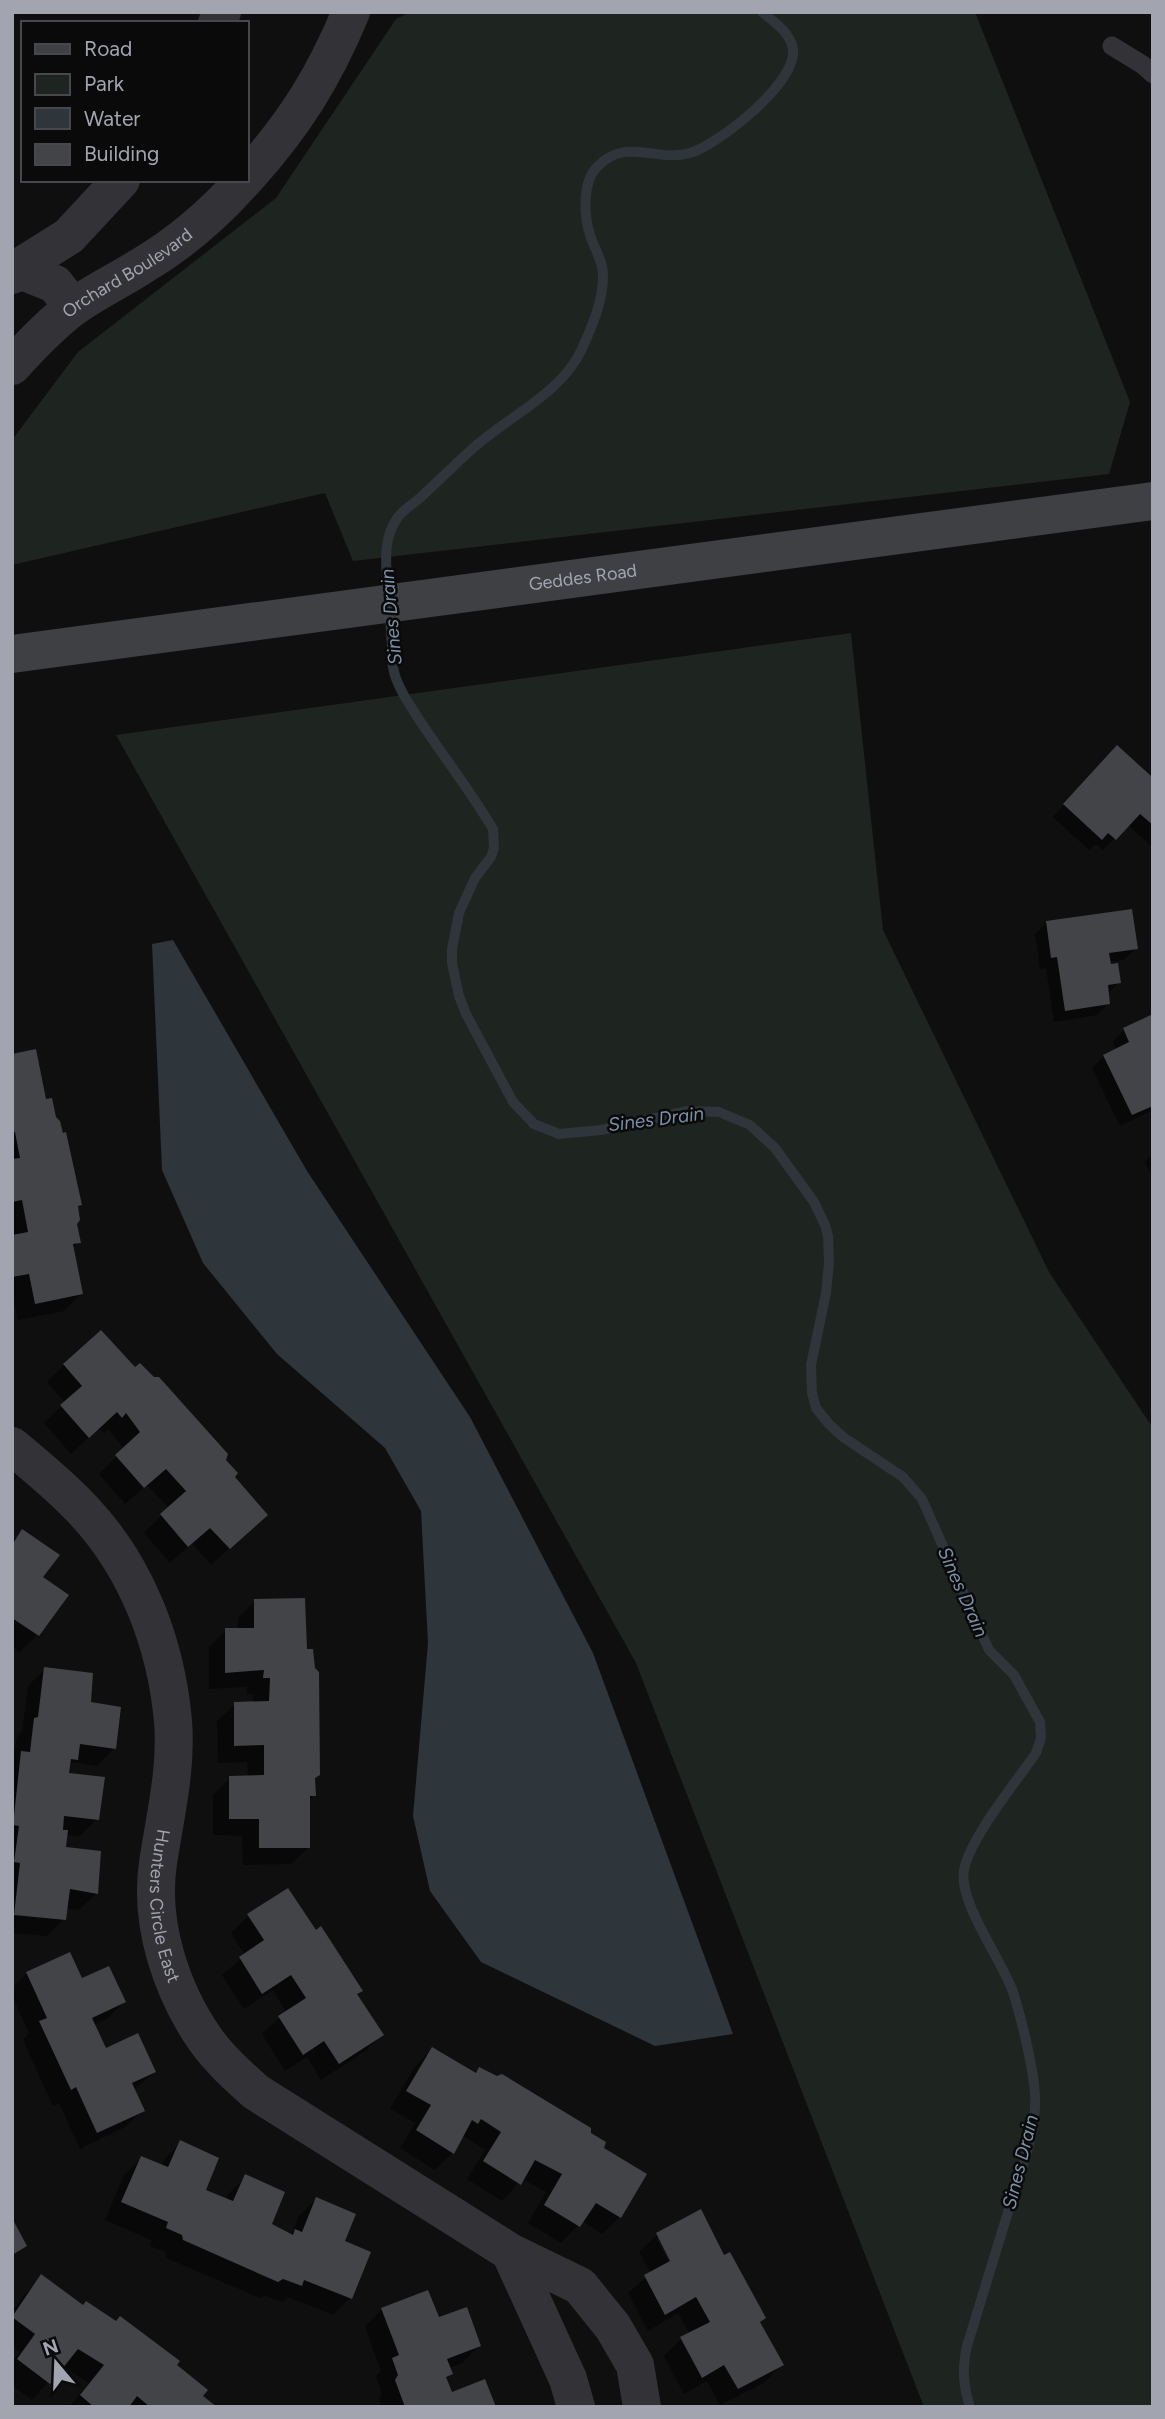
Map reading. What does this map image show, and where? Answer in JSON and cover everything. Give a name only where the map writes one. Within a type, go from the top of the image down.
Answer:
[{"type":"main road","name":"Geddes Road","points":[[12,654],[1153,500]]},
{"type":"street","name":"Orchard Boulevard","points":[[248,176],[303,107],[333,55],[351,12]]},
{"type":"street","points":[[14,270],[69,236],[119,182]]},
{"type":"street","name":"Orchard Boulevard","points":[[12,366],[41,334],[73,307],[143,266],[180,240],[242,182]]},
{"type":"street","points":[[14,270],[55,284],[73,307]]},
{"type":"street","name":"Hunters Circle East","points":[[12,1446],[59,1485],[108,1541],[134,1583],[162,1651],[173,1724],[172,1785],[157,1866],[156,1899],[167,1962],[178,1992],[205,2039],[232,2071],[256,2092],[509,2252],[580,2286],[613,2327],[635,2365],[642,2407]]},
{"type":"street","points":[[509,2252],[568,2379],[576,2407]]},
{"type":"lane","points":[[1112,46],[1153,74]]},
{"type":"green space","points":[[410,12],[975,12],[1130,402],[1109,474],[353,561],[325,493],[12,565],[12,440],[78,352],[276,198],[396,19]]},
{"type":"green space","points":[[851,633],[883,930],[1049,1272],[1153,1428],[1153,2407],[924,2407],[636,1663],[116,735]]},
{"type":"water","points":[[173,940],[307,1171],[470,1417],[593,1653],[733,2034],[655,2046],[481,1962],[430,1891],[413,1816],[428,1643],[421,1511],[385,1448],[277,1354],[203,1263],[162,1170],[152,944]]},
{"type":"building","points":[[1117,745],[1151,776],[1153,774],[1153,825],[1140,814],[1116,840],[1108,833],[1102,840],[1063,804]]},
{"type":"building","points":[[1132,909],[1138,949],[1109,953],[1111,964],[1118,963],[1121,983],[1108,985],[1110,1004],[1065,1011],[1057,957],[1051,958],[1046,921]]},
{"type":"building","points":[[1153,1014],[1153,1106],[1132,1115],[1103,1055],[1129,1042],[1123,1028]]},
{"type":"building","points":[[36,1049],[46,1099],[52,1098],[56,1117],[63,1133],[66,1132],[82,1205],[78,1206],[80,1220],[77,1224],[81,1243],[73,1244],[83,1294],[35,1304],[29,1274],[12,1277],[12,1235],[28,1232],[22,1200],[12,1202],[12,1159],[20,1158],[15,1132],[12,1133],[12,1054]]},
{"type":"building","points":[[101,1330],[135,1367],[140,1363],[154,1377],[159,1377],[228,1454],[226,1460],[238,1473],[235,1477],[268,1515],[230,1549],[210,1528],[188,1547],[160,1514],[186,1491],[166,1469],[144,1488],[115,1455],[140,1432],[126,1413],[122,1418],[117,1412],[89,1438],[60,1405],[82,1386],[63,1364]]},
{"type":"building","points":[[22,1529],[60,1555],[43,1577],[69,1595],[39,1636],[12,1618],[12,1545]]},
{"type":"building","points":[[305,1598],[307,1649],[313,1649],[315,1668],[319,1672],[320,1775],[315,1778],[316,1796],[310,1796],[310,1848],[259,1848],[259,1819],[229,1819],[229,1776],[264,1775],[264,1745],[234,1746],[234,1702],[269,1701],[270,1678],[263,1678],[264,1670],[225,1673],[225,1628],[254,1628],[254,1599]]},
{"type":"building","points":[[44,1667],[93,1673],[91,1702],[121,1707],[116,1749],[80,1744],[78,1760],[71,1759],[69,1773],[105,1777],[99,1820],[64,1816],[63,1830],[68,1830],[66,1847],[101,1851],[98,1894],[70,1889],[66,1920],[14,1915],[20,1863],[14,1862],[19,1826],[13,1825],[21,1751],[30,1752],[34,1718],[38,1717]]},
{"type":"building","points":[[288,1888],[316,1930],[321,1926],[363,1991],[357,1994],[384,2035],[339,2064],[324,2041],[303,2055],[278,2016],[306,1998],[291,1975],[262,1994],[239,1957],[264,1940],[247,1914]]},
{"type":"building","points":[[70,1952],[82,1978],[109,1966],[126,2002],[92,2018],[106,2048],[138,2033],[156,2072],[132,2083],[145,2111],[97,2133],[76,2087],[71,2090],[39,2021],[47,2018],[26,1972]]},
{"type":"building","points":[[432,2047],[476,2073],[479,2067],[497,2076],[502,2074],[591,2128],[591,2133],[606,2142],[604,2148],[647,2174],[621,2218],[596,2203],[580,2227],[544,2205],[562,2174],[535,2160],[521,2185],[483,2161],[501,2132],[481,2119],[478,2124],[472,2120],[454,2154],[416,2130],[431,2105],[406,2091]]},
{"type":"building","points":[[180,2140],[219,2158],[206,2190],[233,2201],[245,2174],[285,2192],[272,2224],[293,2235],[295,2229],[302,2232],[316,2197],[356,2214],[345,2241],[371,2252],[352,2299],[304,2280],[302,2286],[283,2279],[278,2282],[183,2240],[182,2235],[166,2228],[168,2222],[121,2202],[141,2156],[168,2167]]},
{"type":"building","points":[[701,2209],[724,2255],[730,2252],[766,2318],[760,2322],[784,2365],[738,2389],[724,2365],[702,2378],[680,2337],[710,2322],[696,2297],[665,2315],[644,2275],[670,2261],[656,2233]]},
{"type":"building","points":[[12,2218],[27,2246],[12,2255]]},
{"type":"building","points":[[41,2274],[83,2305],[86,2301],[116,2321],[120,2316],[180,2361],[177,2365],[208,2390],[203,2396],[217,2407],[150,2407],[137,2396],[129,2407],[94,2407],[80,2395],[104,2365],[78,2349],[50,2384],[17,2359],[35,2334],[12,2317]]},
{"type":"building","points":[[428,2290],[439,2317],[467,2307],[481,2346],[447,2359],[453,2374],[446,2377],[452,2392],[485,2379],[496,2407],[405,2407],[395,2380],[398,2375],[392,2358],[399,2355],[381,2308]]},
{"type":"waterway","name":"Sines Drain","points":[[762,12],[789,37],[793,49],[791,63],[783,78],[754,110],[719,138],[703,147],[677,155],[619,153],[597,167],[592,173],[587,190],[586,218],[602,266],[603,286],[596,314],[582,349],[573,364],[550,390],[478,444],[403,511],[393,525],[387,543],[386,563],[393,665],[397,681],[408,702],[493,829],[494,848],[491,857],[475,878],[459,913],[452,963],[466,1014],[513,1102],[534,1124],[559,1134],[601,1130],[688,1111],[719,1112],[750,1125],[775,1148],[814,1202],[828,1236],[826,1293],[811,1365],[812,1393],[816,1408],[843,1437],[903,1477],[922,1499],[989,1650],[1014,1675],[1040,1722],[1041,1738],[1036,1753],[984,1827],[964,1870],[964,1883],[974,1914],[1013,1992],[1027,2044],[1035,2096],[1034,2122],[1028,2148],[967,2346],[964,2376],[970,2407]]}]
